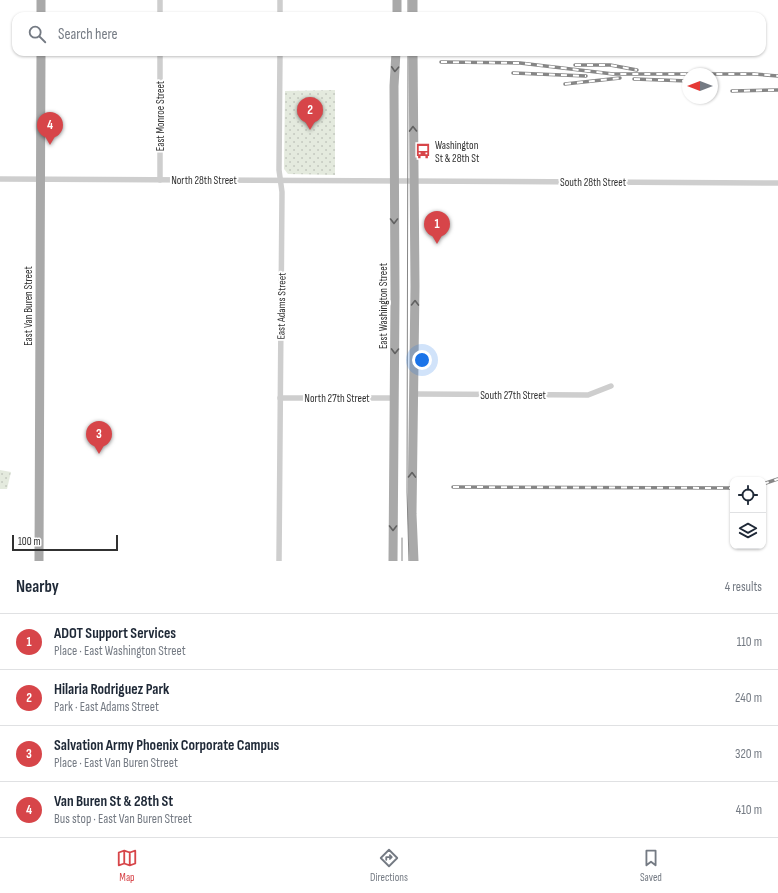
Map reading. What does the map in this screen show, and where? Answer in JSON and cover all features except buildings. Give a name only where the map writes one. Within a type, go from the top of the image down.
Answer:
[{"type":"main road","points":[[41,0],[41,12]]},
{"type":"main road","points":[[397,12],[398,0]]},
{"type":"main road","points":[[413,0],[413,12]]},
{"type":"main road","name":"East Van Buren Street","points":[[39,561],[41,56]]},
{"type":"main road","name":"East Washington Street","points":[[393,561],[394,182],[396,56]]},
{"type":"main road","points":[[413,56],[411,182],[415,286],[412,514],[414,561]]},
{"type":"street","points":[[160,0],[160,12]]},
{"type":"street","points":[[280,0],[280,12]]},
{"type":"street","name":"East Monroe Street","points":[[160,56],[160,180]]},
{"type":"street","name":"East Adams Street","points":[[279,561],[281,180],[279,170],[280,56]]},
{"type":"street","name":"North 28th Street","points":[[0,179],[411,182]]},
{"type":"street","name":"South 28th Street","points":[[411,182],[778,183]]},
{"type":"street","name":"South 27th Street","points":[[413,394],[588,395],[611,386]]},
{"type":"street","name":"North 27th Street","points":[[280,398],[394,398]]},
{"type":"shaded area","points":[[335,90],[335,175],[288,174],[284,169],[285,91]]},
{"type":"shaded area","points":[[0,470],[11,472],[7,489],[0,489]]},
{"type":"tram line","points":[[408,0],[408,12]]},
{"type":"tram line","points":[[408,56],[407,492],[409,561]]},
{"type":"tram line","points":[[402,538],[402,561]]},
{"type":"railway","points":[[441,62],[520,63],[613,74],[754,74],[778,76]]},
{"type":"railway","points":[[575,65],[610,65],[637,70]]},
{"type":"railway","points":[[513,73],[586,76]]},
{"type":"railway","points":[[565,84],[620,78]]},
{"type":"railway","points":[[634,79],[682,81]]},
{"type":"railway","points":[[732,91],[778,90]]},
{"type":"railway","points":[[766,483],[778,479]]},
{"type":"railway","points":[[453,487],[730,488]]},
{"type":"place","name":"Hilaria Rodriguez Park","points":[[310,130]]},
{"type":"place","name":"Van Buren St & 28th St","points":[[50,145]]},
{"type":"place","name":"Washington St & 28th St","points":[[423,151]]},
{"type":"place","name":"ADOT Support Services","points":[[437,244]]},
{"type":"place","name":"Salvation Army Phoenix Corporate Campus","points":[[99,454]]}]
